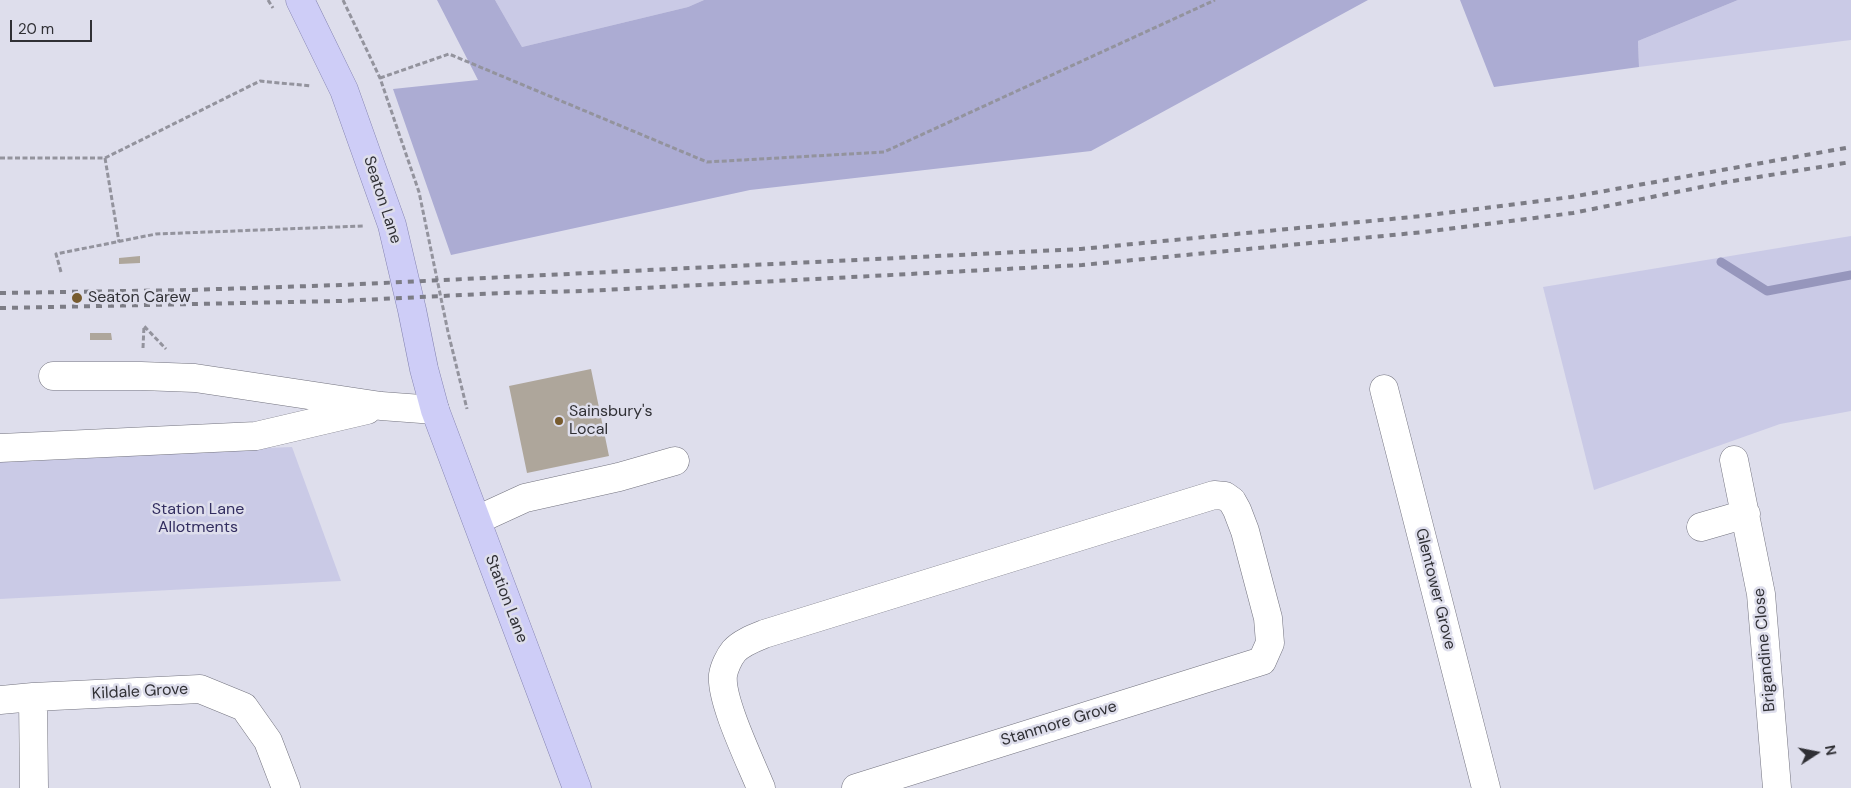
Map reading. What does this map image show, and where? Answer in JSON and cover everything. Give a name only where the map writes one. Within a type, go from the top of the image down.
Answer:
[{"type":"main road","name":"Seaton Lane","points":[[300,0],[344,90],[392,225],[424,368],[436,410]]},
{"type":"main road","name":"Station Lane","points":[[436,410],[577,788]]},
{"type":"street","points":[[53,376],[195,378],[381,406],[436,410]]},
{"type":"street","name":"Glentower Grove","points":[[1384,389],[1486,788]]},
{"type":"street","points":[[0,448],[256,436],[381,406]]},
{"type":"street","name":"Brigandine Close","points":[[1734,460],[1761,594],[1777,788]]},
{"type":"street","points":[[477,520],[525,498],[619,477],[675,461]]},
{"type":"street","name":"Stanmore Grove","points":[[761,788],[726,697],[723,675],[729,659],[735,650],[748,641],[764,634],[1214,495],[1225,496],[1232,501],[1245,531],[1269,624],[1270,643],[1262,661],[856,788]]},
{"type":"street","points":[[1701,527],[1746,514]]},
{"type":"street","name":"Kildale Grove","points":[[0,700],[200,688],[244,707],[268,742],[286,788]]},
{"type":"street","points":[[33,697],[34,788]]},
{"type":"path","points":[[380,78],[449,54],[707,162],[884,152],[1215,0]]},
{"type":"path","points":[[0,158],[105,158],[260,81],[320,87]]},
{"type":"path","points":[[105,158],[119,242]]},
{"type":"path","points":[[61,272],[56,254],[156,234],[364,226]]},
{"type":"green space","points":[[495,0],[704,0],[688,7],[522,47]]},
{"type":"green space","points":[[1738,0],[1851,0],[1851,40],[1639,67],[1638,41]]},
{"type":"green space","points":[[1851,236],[1851,411],[1780,424],[1594,490],[1543,287]]},
{"type":"green space","name":"Station Lane Allotments","points":[[292,447],[341,581],[0,599],[0,462]]},
{"type":"shaded area","points":[[437,0],[495,0],[522,47],[688,7],[704,0],[1368,0],[1091,151],[750,190],[451,255],[393,89],[478,80]]},
{"type":"shaded area","points":[[1460,0],[1738,0],[1638,41],[1639,67],[1494,87]]},
{"type":"building","points":[[140,256],[140,263],[119,264],[119,258]]},
{"type":"building","points":[[90,333],[111,333],[112,340],[90,340]]},
{"type":"building","name":"Sainsbury's Local","points":[[591,369],[609,456],[527,473],[509,386]]},
{"type":"waterway","points":[[1721,262],[1767,291],[1851,275]]},
{"type":"railway","points":[[0,293],[341,285],[1081,249],[1422,216],[1571,197],[1851,147]]},
{"type":"railway","points":[[0,308],[341,301],[585,291],[1082,265],[1424,232],[1573,213],[1721,183],[1851,162]]},
{"type":"place","name":"Seaton Carew","points":[[77,298]]},
{"type":"place","name":"Sainsbury's Local","points":[[559,421]]}]
